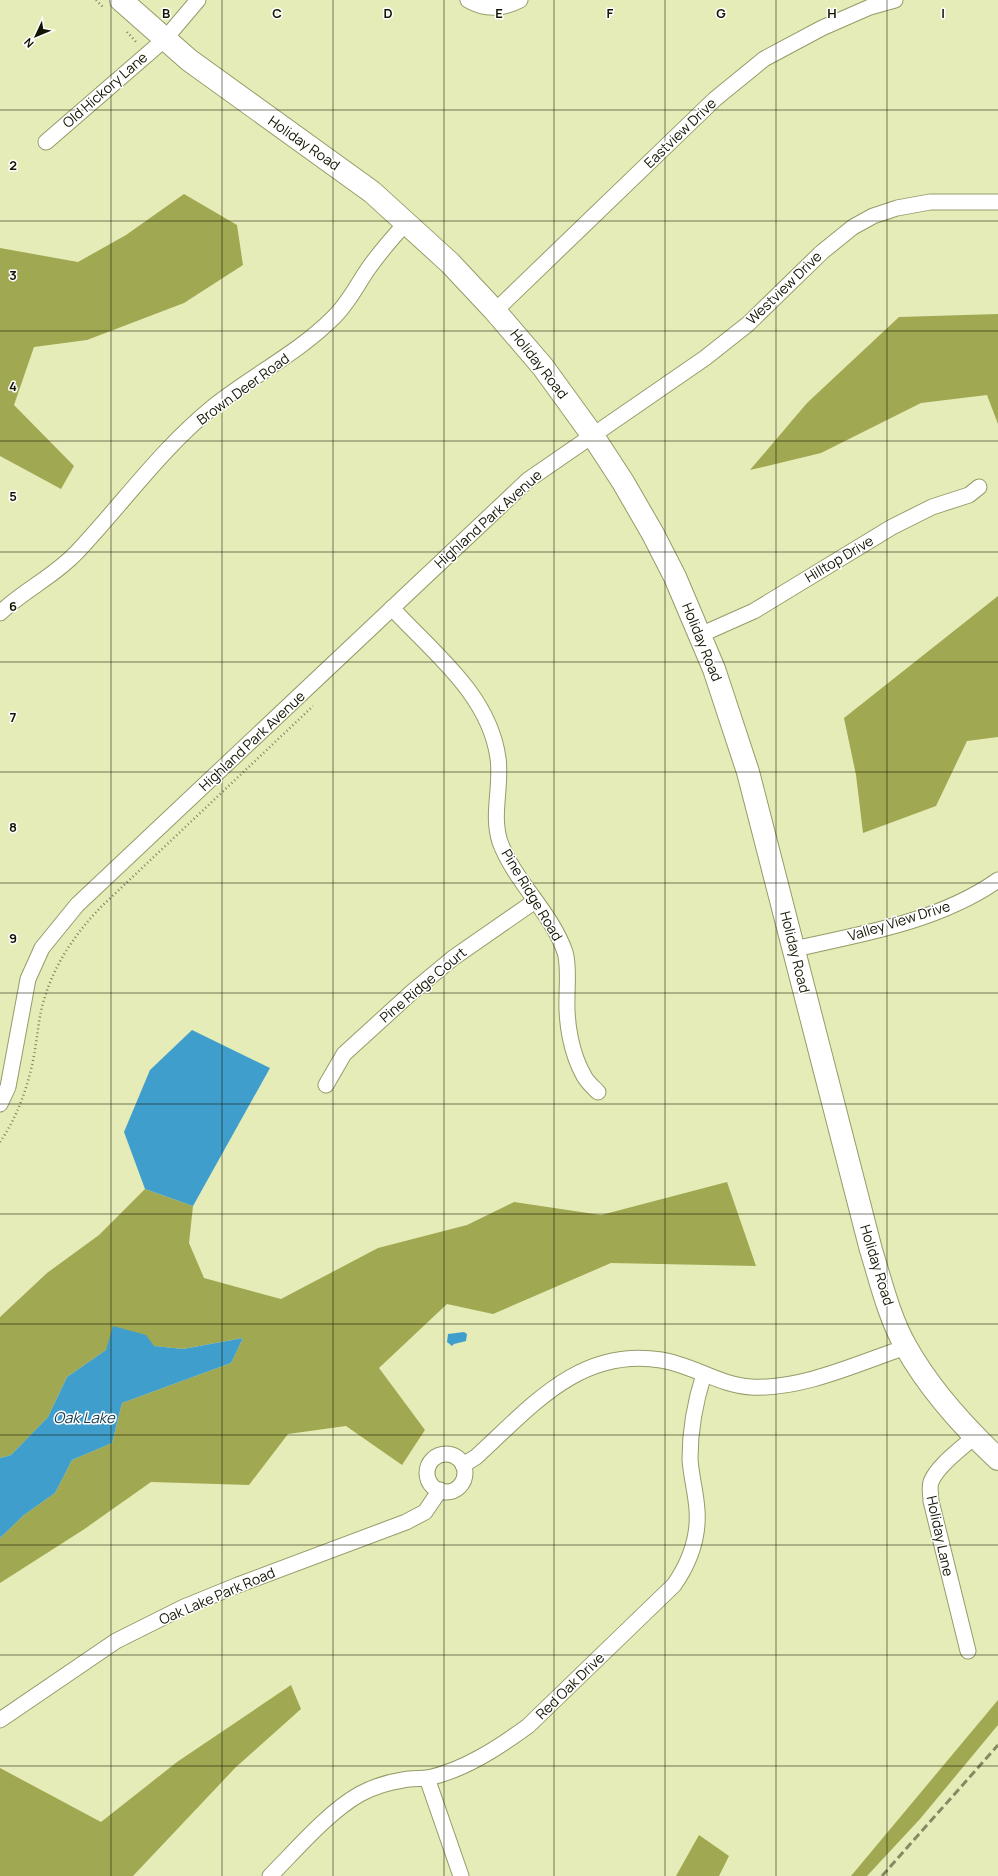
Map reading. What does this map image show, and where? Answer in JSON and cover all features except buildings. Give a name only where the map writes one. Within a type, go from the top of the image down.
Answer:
[{"type":"street","name":"Holiday Road","points":[[121,0],[189,60],[372,192],[407,222],[450,263],[495,310],[543,367],[593,436],[653,534],[700,635],[714,669],[748,772],[872,1250],[891,1312],[906,1347],[936,1393],[974,1437],[998,1459]]},
{"type":"street","name":"Old Hickory Lane","points":[[46,142],[165,39],[198,0]]},
{"type":"street","points":[[468,0],[487,8],[511,5],[520,0]]},
{"type":"street","name":"Eastview Drive","points":[[495,310],[715,99],[764,59],[822,28],[870,7],[895,0]]},
{"type":"street","name":"Westview Drive","points":[[593,436],[705,358],[748,324],[822,252],[853,226],[873,216],[897,208],[930,202],[998,202]]},
{"type":"street","name":"Brown Deer Road","points":[[3,604],[56,572],[77,552],[157,460],[214,406],[316,335],[352,296],[368,268],[407,222]]},
{"type":"street","name":"Highland Park Avenue","points":[[0,1104],[8,1087],[28,978],[42,948],[78,905],[528,480],[593,436]]},
{"type":"street","name":"Hilltop Drive","points":[[700,635],[754,611],[892,527],[932,507],[969,495],[980,487]]},
{"type":"street","name":"Pine Ridge Road","points":[[392,608],[467,687],[481,707],[491,729],[498,755],[500,770],[496,821],[500,842],[508,858],[557,934],[565,953],[567,1009],[572,1043],[584,1077],[598,1092]]},
{"type":"street","name":"Valley View Drive","points":[[794,949],[850,937],[920,917],[995,887]]},
{"type":"street","name":"Pine Ridge Court","points":[[326,1085],[344,1054],[412,992],[453,958],[535,901]]},
{"type":"street","points":[[463,1465],[476,1457],[551,1390],[566,1379],[588,1368],[612,1361],[637,1358],[662,1360],[686,1366],[732,1384],[751,1387],[775,1387],[799,1383],[906,1347]]},
{"type":"street","name":"Red Oak Drive","points":[[270,1876],[340,1807],[360,1794],[379,1786],[403,1780],[427,1778],[473,1760],[503,1744],[528,1726],[674,1585],[685,1570],[693,1550],[697,1532],[697,1510],[690,1460],[691,1431],[695,1402],[704,1374]]},
{"type":"street","name":"Holiday Lane","points":[[968,1651],[931,1501],[930,1487],[931,1482],[944,1464],[974,1437]]},
{"type":"street","points":[[444,1454],[451,1454],[457,1457],[463,1465],[464,1474],[459,1486],[448,1491],[440,1490],[432,1485],[427,1474],[430,1463],[433,1458],[444,1454]]},
{"type":"street","name":"Oak Lake Park Road","points":[[0,1720],[116,1641],[184,1607],[238,1585],[406,1522],[425,1512],[440,1490]]},
{"type":"street","points":[[427,1778],[461,1876]]},
{"type":"path","points":[[0,1142],[7,1132],[21,1102],[29,1077],[44,1001],[62,956],[80,929],[104,904],[313,706]]},
{"type":"green space","points":[[184,194],[237,225],[243,265],[184,303],[87,340],[34,347],[14,405],[74,466],[61,489],[0,456],[0,248],[78,262],[126,235]]},
{"type":"green space","points":[[998,314],[998,424],[987,395],[921,403],[821,453],[750,470],[807,403],[899,317]]},
{"type":"green space","points":[[998,596],[998,737],[967,741],[936,806],[863,833],[856,775],[844,718]]},
{"type":"green space","points":[[727,1182],[756,1266],[611,1263],[493,1314],[447,1304],[379,1368],[425,1430],[402,1465],[346,1426],[288,1434],[249,1485],[151,1482],[83,1530],[0,1583],[0,1538],[24,1515],[55,1493],[72,1460],[112,1443],[122,1403],[231,1363],[243,1338],[183,1349],[154,1346],[106,1350],[67,1377],[48,1417],[11,1455],[0,1458],[0,1317],[47,1273],[99,1235],[145,1189],[193,1206],[189,1243],[204,1278],[281,1299],[378,1248],[467,1225],[514,1202],[601,1215]]},
{"type":"green space","points":[[291,1685],[301,1709],[236,1767],[133,1876],[0,1876],[0,1768],[101,1822],[177,1762]]},
{"type":"green space","points":[[998,1700],[998,1725],[920,1819],[867,1876],[851,1876]]},
{"type":"green space","points":[[699,1835],[729,1856],[719,1876],[676,1876]]},
{"type":"water","points":[[192,1030],[270,1068],[193,1206],[145,1189],[124,1132],[150,1070]]},
{"type":"water","name":"Oak Lake","points":[[113,1326],[146,1335],[154,1346],[183,1349],[243,1338],[231,1363],[122,1403],[112,1443],[72,1460],[55,1493],[24,1515],[0,1538],[0,1458],[11,1455],[48,1417],[67,1377],[106,1350]]},
{"type":"water","points":[[464,1332],[467,1334],[466,1341],[454,1344],[452,1346],[447,1342],[448,1334]]},
{"type":"railway","points":[[882,1876],[998,1745]]}]
